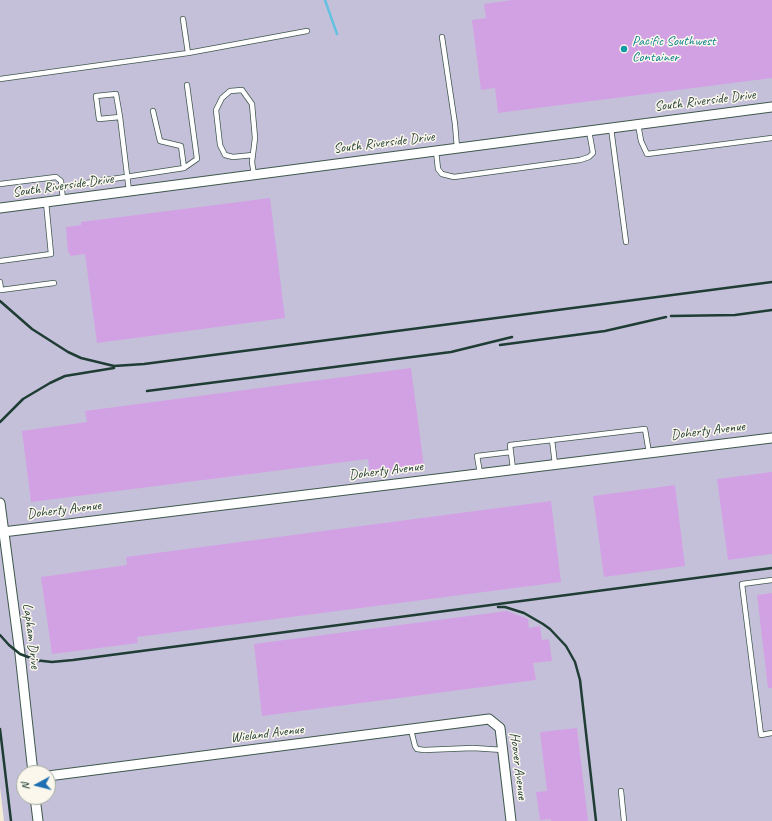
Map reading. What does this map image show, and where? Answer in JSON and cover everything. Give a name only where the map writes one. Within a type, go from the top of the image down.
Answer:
[{"type":"street","name":"South Riverside Drive","points":[[0,208],[772,107]]},
{"type":"street","name":"Doherty Avenue","points":[[3,532],[772,438]]},
{"type":"street","name":"Lapham Drive","points":[[0,504],[20,654],[32,765]]},
{"type":"street","name":"Wieland Avenue","points":[[56,775],[489,719]]},
{"type":"street","name":"Hoover Avenue","points":[[489,719],[500,728],[511,821]]},
{"type":"street","points":[[36,805],[38,821]]},
{"type":"lane","points":[[183,19],[188,53]]},
{"type":"lane","points":[[0,79],[188,53],[307,31]]},
{"type":"lane","points":[[442,37],[457,148]]},
{"type":"lane","points":[[80,184],[127,178],[184,168],[198,159],[187,86]]},
{"type":"lane","points":[[253,154],[233,157],[225,155],[220,145],[216,110],[222,98],[230,91],[242,90],[252,104],[255,138],[253,154],[252,162],[254,175]]},
{"type":"lane","points":[[120,117],[99,119],[96,96],[116,94],[120,117],[129,191]]},
{"type":"lane","points":[[153,111],[160,141],[180,146],[184,168]]},
{"type":"lane","points":[[638,124],[641,141],[647,154],[772,138]]},
{"type":"lane","points":[[611,128],[626,242]]},
{"type":"lane","points":[[436,151],[438,169],[442,174],[454,177],[462,176],[580,160],[589,157],[593,153],[589,131]]},
{"type":"lane","points":[[0,184],[56,177],[61,181],[63,200]]},
{"type":"lane","points":[[0,261],[52,254],[46,202]]},
{"type":"lane","points":[[0,282],[1,290],[54,282]]},
{"type":"lane","points":[[513,469],[510,445],[552,440],[646,429],[649,453]]},
{"type":"lane","points":[[552,440],[555,464]]},
{"type":"lane","points":[[480,474],[478,456],[511,452]]},
{"type":"lane","points":[[772,580],[742,584],[762,735],[772,733]]},
{"type":"lane","points":[[412,730],[414,746],[417,749],[473,748],[502,750]]},
{"type":"lane","points":[[621,791],[624,821]]},
{"type":"shaded area","points":[[0,0],[772,0],[772,821],[4,821],[0,787]]},
{"type":"building","name":"Pacific Southwest Container","points":[[512,0],[772,0],[772,78],[498,113],[495,88],[481,90],[472,20],[486,18],[484,4]]},
{"type":"building","points":[[270,198],[285,318],[97,343],[85,254],[70,256],[70,253],[68,253],[66,227],[81,225],[81,222]]},
{"type":"building","points":[[411,368],[424,467],[370,474],[368,459],[31,502],[22,431],[87,422],[85,411]]},
{"type":"building","points":[[772,472],[772,554],[728,560],[717,479]]},
{"type":"building","points":[[675,485],[685,566],[604,577],[593,496]]},
{"type":"building","points":[[551,501],[561,582],[137,637],[138,643],[52,654],[41,577],[127,565],[126,557]]},
{"type":"building","points":[[772,593],[772,688],[768,688],[757,595]]},
{"type":"building","points":[[507,611],[528,619],[529,628],[540,626],[542,640],[549,639],[552,661],[533,663],[536,680],[262,716],[254,644]]},
{"type":"building","points":[[577,728],[588,821],[551,821],[551,819],[540,820],[536,792],[547,791],[540,732]]},
{"type":"waterway","points":[[325,0],[337,34]]},
{"type":"railway","points":[[0,301],[32,329],[68,352],[81,358],[114,366],[144,364],[772,282]]},
{"type":"railway","points":[[671,316],[735,315],[772,310]]},
{"type":"railway","points":[[500,345],[605,331],[666,317]]},
{"type":"railway","points":[[147,391],[451,352],[512,337]]},
{"type":"railway","points":[[0,422],[23,399],[50,383],[65,376],[114,368]]},
{"type":"railway","points":[[34,660],[52,662],[73,660],[772,568]]},
{"type":"railway","points":[[498,607],[505,607],[524,613],[543,624],[550,629],[566,646],[575,662],[580,680],[596,821]]},
{"type":"railway","points":[[0,635],[20,654],[39,661]]},
{"type":"railway","points":[[0,729],[11,821]]},
{"type":"place","name":"Pacific Southwest Container","points":[[624,49]]}]
